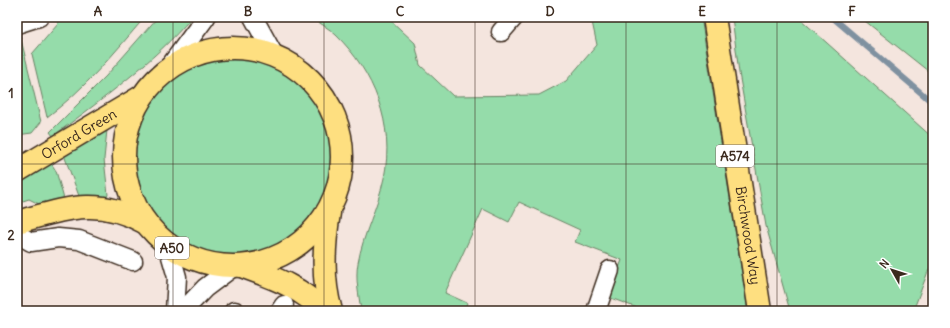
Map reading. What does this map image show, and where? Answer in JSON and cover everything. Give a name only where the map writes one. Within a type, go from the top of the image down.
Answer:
[{"type":"main road","name":"Birchwood Way","points":[[714,17],[760,311]]},
{"type":"main road","name":"A50","points":[[323,311],[307,296],[291,285],[238,267],[210,265],[188,258],[168,246],[155,235],[144,222],[131,199],[124,173],[124,147],[129,121],[141,97],[153,82],[167,70],[186,58],[207,50],[230,48],[245,49],[274,55],[294,66],[312,81],[326,99],[336,120],[342,142],[342,165],[338,188],[330,209],[326,232],[324,264],[331,311]]},
{"type":"main road","name":"Orford Green","points":[[17,171],[141,97]]},
{"type":"main road","name":"A50","points":[[17,222],[76,207],[98,206],[128,213],[144,222]]},
{"type":"main road","name":"A50","points":[[238,267],[270,261],[294,249],[314,231],[330,209]]},
{"type":"street","points":[[17,24],[39,17]]},
{"type":"street","points":[[167,70],[206,17]]},
{"type":"street","points":[[253,17],[274,55]]},
{"type":"street","points":[[501,32],[514,17]]},
{"type":"street","points":[[17,234],[31,242],[58,238],[79,240],[133,261]]},
{"type":"street","points":[[168,246],[177,277],[175,311]]},
{"type":"street","points":[[183,311],[205,288],[238,267]]},
{"type":"street","points":[[596,311],[610,270]]},
{"type":"green space","points":[[62,17],[145,17],[111,57],[87,82],[47,117],[32,54],[58,24],[57,19]]},
{"type":"green space","points":[[158,17],[192,17],[144,65],[53,136],[50,132],[106,76]]},
{"type":"green space","points":[[311,17],[387,17],[415,43],[420,65],[453,96],[539,95],[566,81],[597,45],[591,17],[701,17],[748,311],[639,311],[640,309],[608,297],[622,260],[575,242],[580,230],[519,202],[509,222],[483,209],[445,293],[467,303],[464,311],[361,311],[357,269],[360,252],[384,178],[387,158],[384,119],[371,83],[361,66],[336,35]]},
{"type":"green space","points":[[732,17],[798,17],[933,138],[933,264],[929,269],[913,311],[790,311],[766,226],[739,73]]},
{"type":"green space","points":[[860,17],[933,17],[933,75]]},
{"type":"green space","points":[[19,31],[41,122],[32,133],[17,135],[17,32]]},
{"type":"green space","points":[[224,59],[244,59],[263,63],[281,70],[297,81],[311,95],[322,111],[326,120],[333,148],[333,168],[329,187],[322,205],[311,221],[297,235],[281,246],[263,253],[244,257],[224,257],[205,253],[187,246],[171,235],[157,221],[146,205],[139,187],[135,168],[135,148],[139,129],[146,111],[157,95],[171,81],[187,70],[205,63]]},
{"type":"green space","points":[[107,130],[104,159],[108,195],[105,199],[79,196],[64,155]]},
{"type":"green space","points":[[51,163],[56,171],[64,199],[39,204],[29,199],[17,203],[17,183]]},
{"type":"waterway","points":[[832,17],[933,103]]}]
